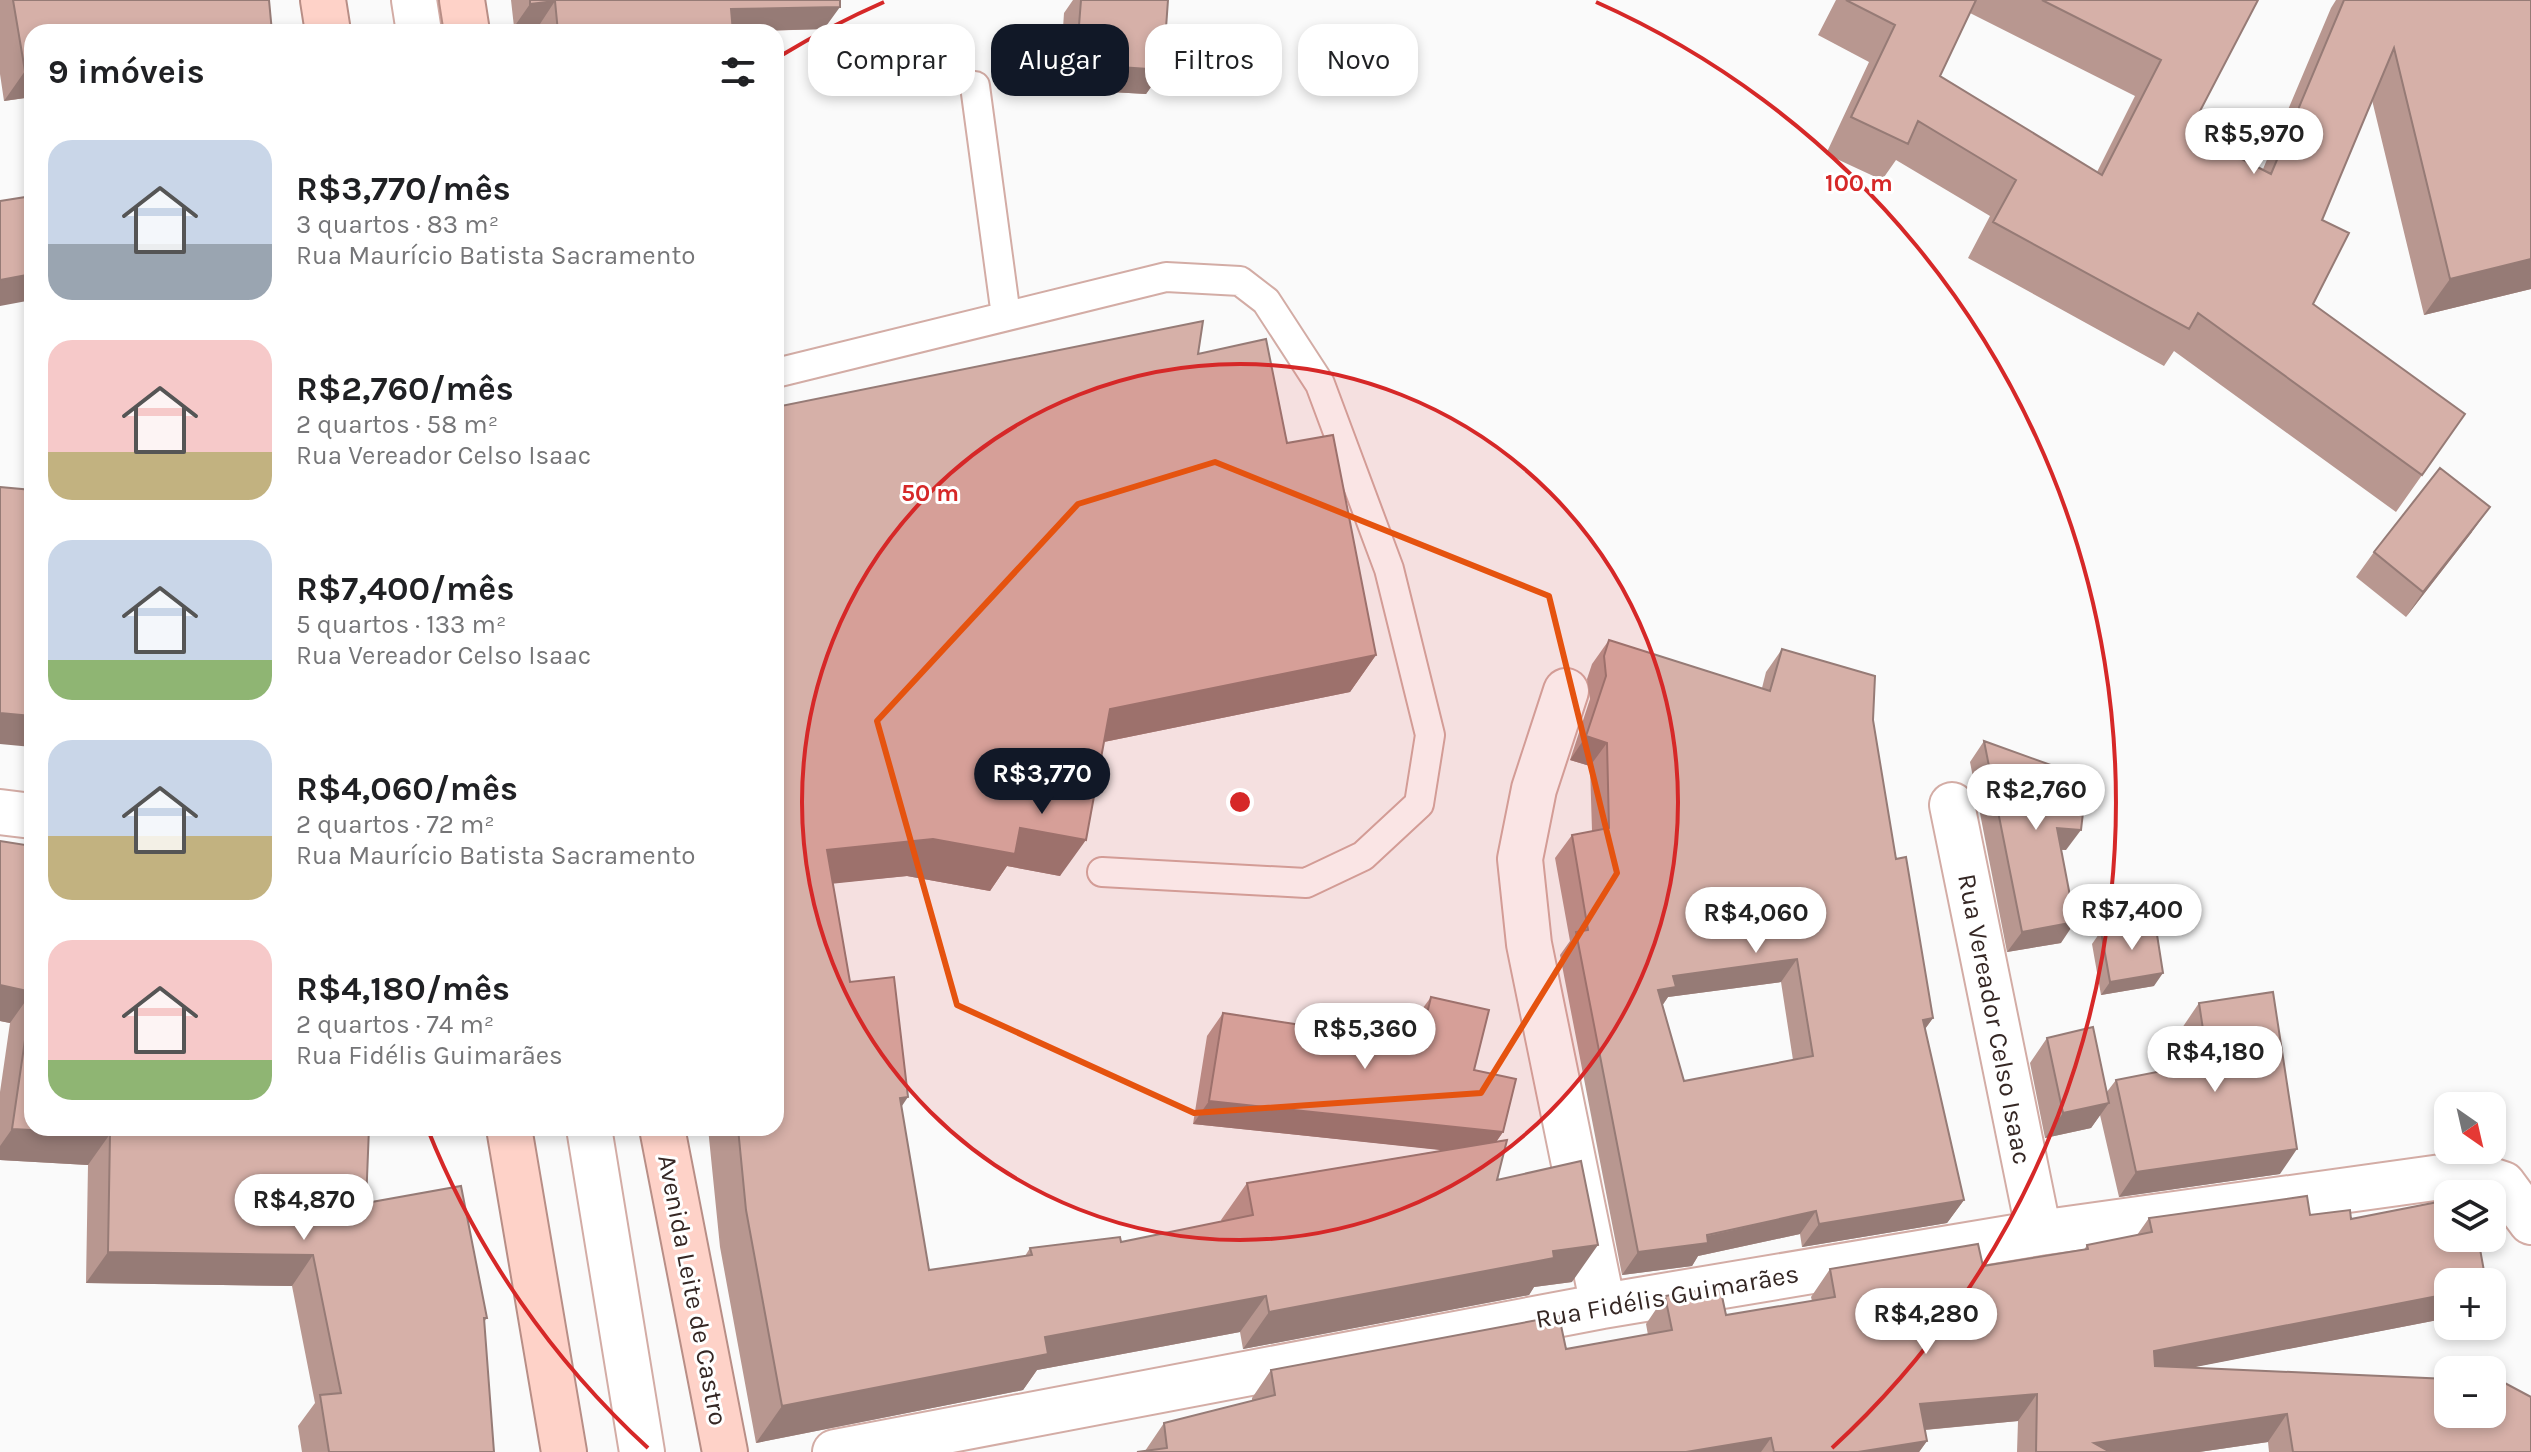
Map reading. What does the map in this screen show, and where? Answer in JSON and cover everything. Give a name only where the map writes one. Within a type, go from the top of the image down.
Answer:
[{"type":"highway","points":[[323,0],[327,24]]},
{"type":"highway","points":[[462,0],[466,24]]},
{"type":"highway","points":[[510,1136],[564,1452]]},
{"type":"highway","name":"Avenida Leite de Castro","points":[[664,1136],[725,1452]]},
{"type":"street","points":[[414,0],[418,24]]},
{"type":"street","points":[[1566,691],[1534,789],[1520,859],[1529,944],[1603,1306]]},
{"type":"street","points":[[0,782],[24,784]]},
{"type":"street","name":"Rua Vereador Celso Isaac","points":[[1952,805],[2039,1233]]},
{"type":"street","points":[[0,812],[24,815]]},
{"type":"street","points":[[590,1136],[642,1452]]},
{"type":"street","name":"Rua Fidélis Guimarães","points":[[835,1452],[1603,1306],[2039,1233],[2470,1173],[2503,1184],[2531,1222]]},
{"type":"lane","points":[[975,86],[1006,316]]},
{"type":"lane","points":[[784,371],[1166,277],[1240,281],[1266,301],[1320,384],[1389,569],[1430,735],[1419,804],[1363,856],[1306,883],[1102,872]]},
{"type":"highlighted area","points":[[1215,462],[1549,596],[1617,873],[1481,1093],[1194,1113],[957,1005],[877,721],[1078,504]]},
{"type":"building","points":[[13,0],[269,0],[271,24],[24,24],[24,65]]},
{"type":"building","points":[[530,0],[840,0],[840,7],[731,9],[732,24],[557,24],[555,1],[530,4]]},
{"type":"building","points":[[1081,0],[1168,0],[1166,24],[1145,24],[1145,69],[1129,68],[1129,24],[1079,24]]},
{"type":"building","points":[[1846,0],[1976,0],[1940,76],[2102,175],[2161,60],[2042,0],[2258,0],[2189,132],[2271,174],[2344,0],[2531,0],[2531,259],[2450,279],[2394,48],[2322,220],[2349,233],[2313,304],[2465,414],[2422,475],[2198,313],[2189,329],[1993,222],[2016,180],[1918,121],[1908,144],[1851,117],[1895,25]]},
{"type":"building","points":[[24,197],[24,276],[0,280],[0,201]]},
{"type":"building","points":[[1203,321],[1198,354],[1266,339],[1287,443],[1333,435],[1376,655],[1110,709],[1086,840],[1020,828],[1015,854],[933,839],[827,850],[850,982],[894,977],[908,1097],[900,1098],[929,1270],[1032,1255],[1030,1248],[1120,1237],[1121,1242],[1253,1215],[1247,1183],[1507,1140],[1497,1180],[1581,1161],[1598,1245],[1553,1251],[1554,1258],[1269,1312],[1266,1296],[1045,1337],[1048,1354],[782,1406],[746,1210],[739,1136],[784,1136],[784,405]]},
{"type":"building","points":[[2440,468],[2490,507],[2423,592],[2374,552]]},
{"type":"building","points":[[0,487],[24,489],[24,715],[0,713]]},
{"type":"building","points":[[1609,640],[1770,691],[1782,649],[1875,676],[1873,720],[1896,859],[1906,857],[1933,1018],[1923,1020],[1964,1200],[1819,1224],[1816,1211],[1707,1235],[1708,1243],[1638,1252],[1576,932],[1588,930],[1572,835],[1609,828],[1607,743],[1586,736],[1606,676],[1604,656]],"holes":[[[1797,959],[1813,1056],[1684,1081],[1658,990],[1676,987],[1673,976]]]},
{"type":"building","points":[[1984,741],[2087,778],[2081,830],[2057,828],[2075,922],[2022,932]]},
{"type":"building","points":[[0,841],[24,845],[24,990],[0,985]]},
{"type":"building","points":[[2155,922],[2163,973],[2110,982],[2101,931]]},
{"type":"building","points":[[2273,992],[2297,1149],[2136,1172],[2116,1080],[2208,1062],[2199,1003]]},
{"type":"building","points":[[1431,997],[1489,1010],[1474,1070],[1516,1079],[1503,1132],[1209,1101],[1223,1013],[1420,1043]]},
{"type":"building","points":[[2093,1027],[2109,1103],[2063,1113],[2047,1038]]},
{"type":"building","points":[[24,1047],[24,1130],[12,1129]]},
{"type":"building","points":[[110,1136],[369,1136],[366,1203],[461,1186],[487,1318],[484,1318],[494,1452],[329,1452],[320,1395],[341,1393],[313,1255],[108,1252]]},
{"type":"building","points":[[2307,1196],[2310,1215],[2350,1210],[2351,1219],[2434,1203],[2434,1252],[2481,1252],[2483,1268],[2434,1268],[2434,1297],[2154,1351],[2155,1366],[2434,1378],[2434,1428],[2506,1428],[2506,1384],[2531,1397],[2531,1452],[2293,1452],[2287,1414],[2094,1443],[2110,1452],[2036,1452],[2037,1394],[1920,1404],[1927,1441],[1858,1452],[1774,1452],[1771,1438],[1686,1452],[1137,1452],[1167,1448],[1164,1423],[1275,1395],[1271,1370],[1559,1316],[1566,1349],[1672,1330],[1665,1296],[1720,1287],[1726,1315],[1835,1297],[1830,1269],[1978,1244],[1983,1266],[2088,1249],[2087,1245],[2152,1232],[2149,1218]]}]
